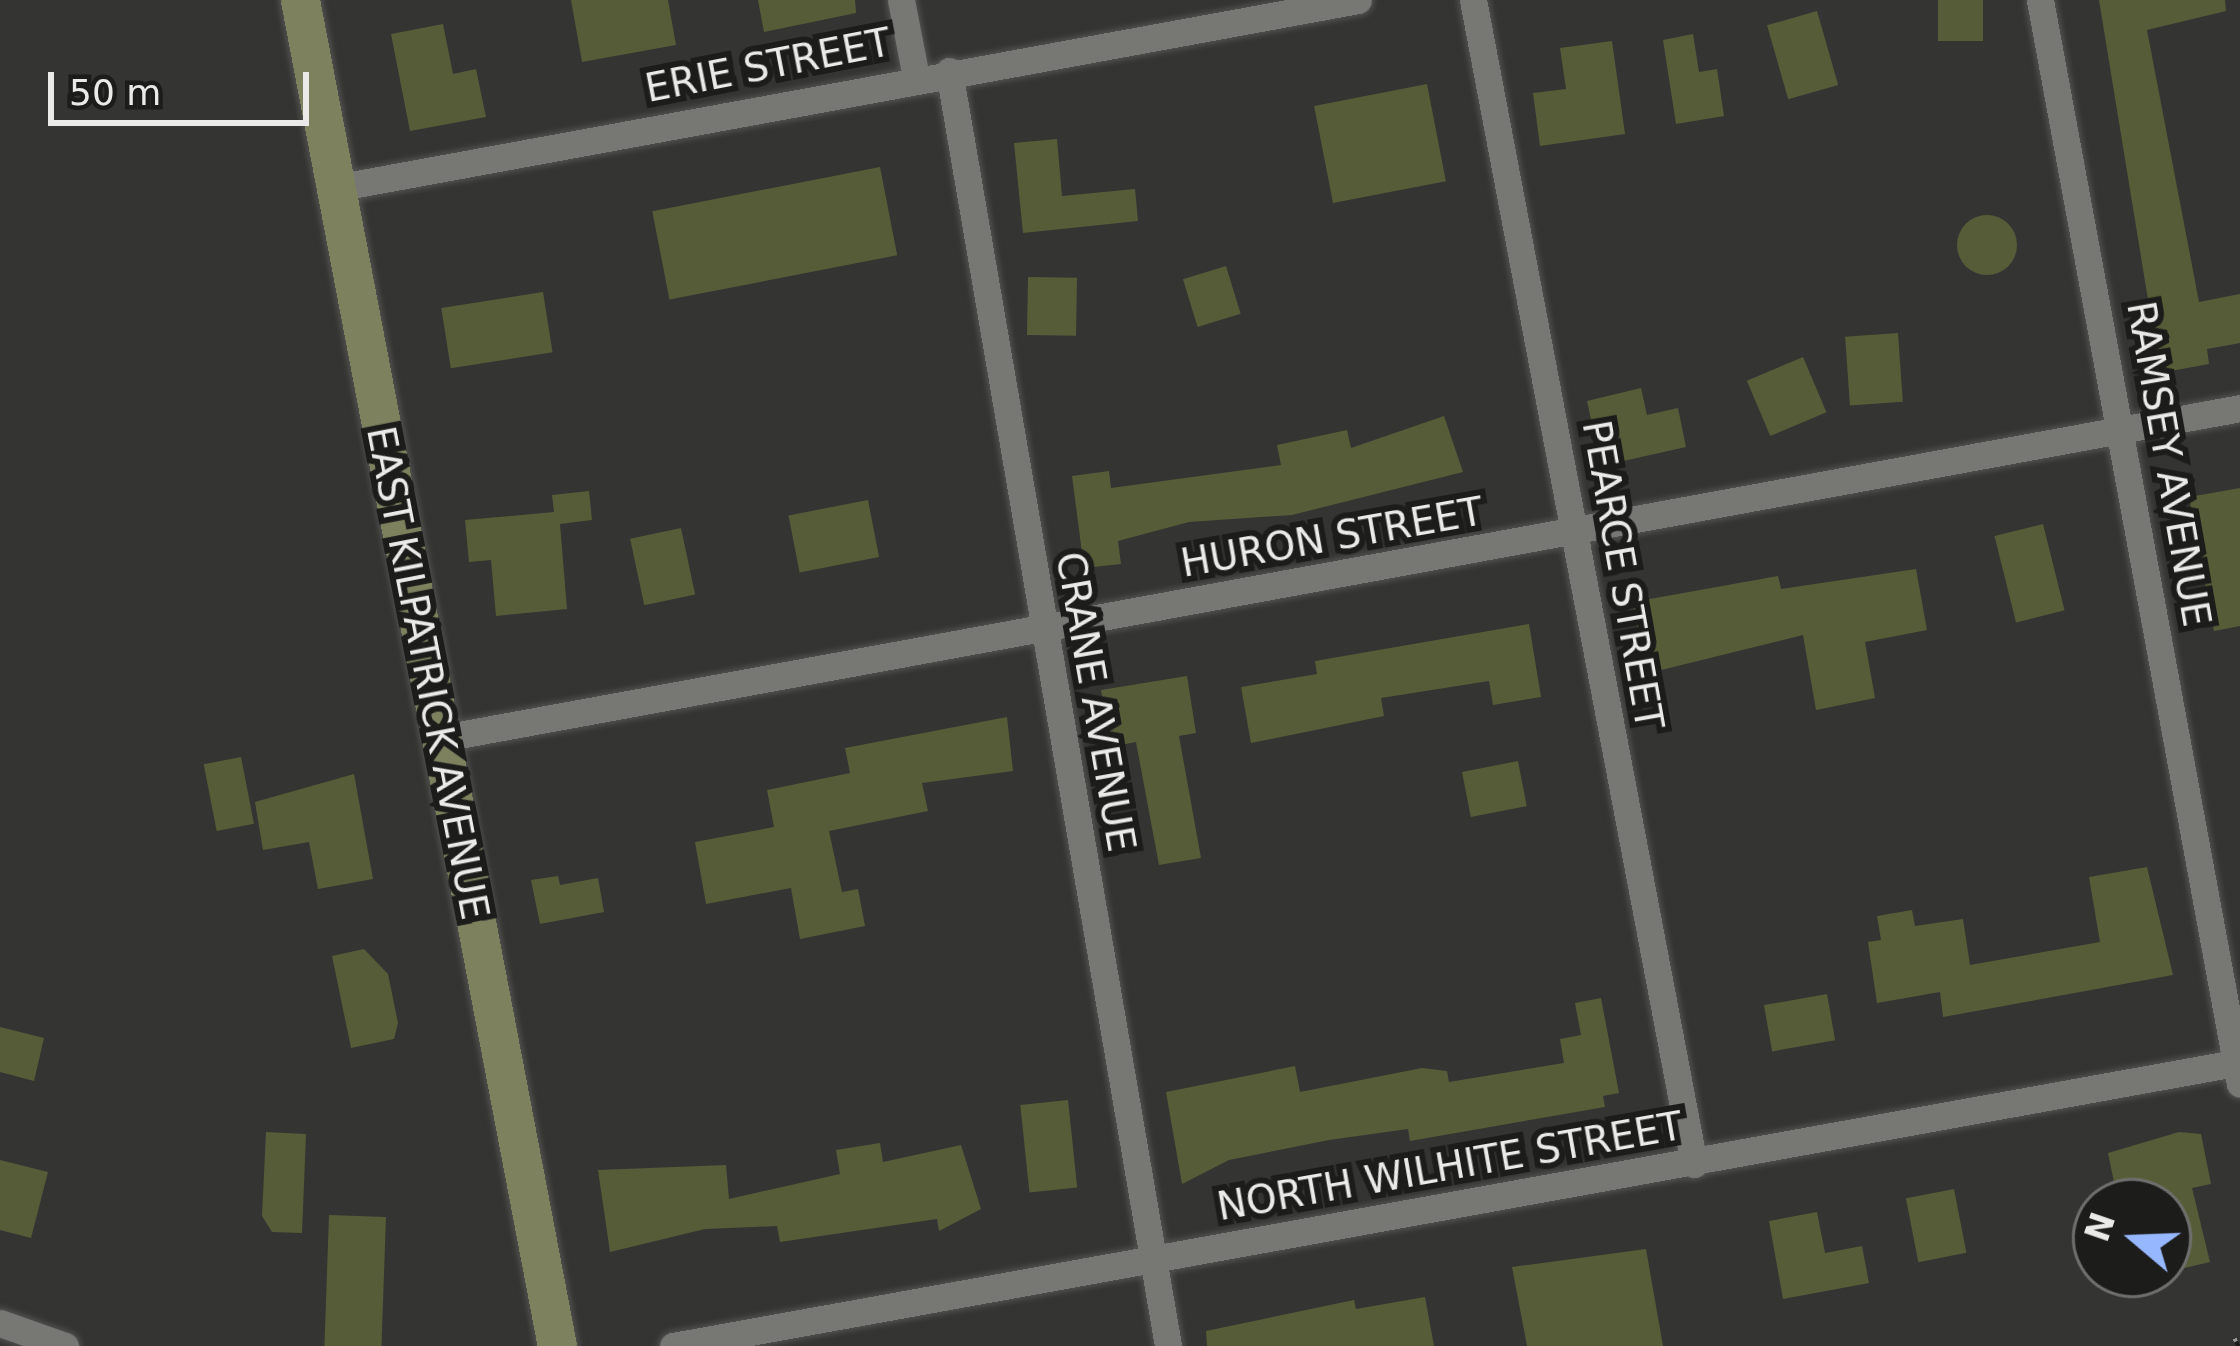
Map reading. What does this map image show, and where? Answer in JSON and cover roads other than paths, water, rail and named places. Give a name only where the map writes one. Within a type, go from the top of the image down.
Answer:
[{"type":"street","name":"EAST KILPATRICK AVENUE","points":[[300,0],[556,1346]]},
{"type":"street","points":[[901,0],[916,77]]},
{"type":"street","name":"ERIE STREET","points":[[335,188],[916,77],[1358,0]]},
{"type":"street","name":"PEARCE STREET","points":[[1473,0],[1694,1164]]},
{"type":"street","name":"RAMSEY AVENUE","points":[[2040,0],[2239,1070]]},
{"type":"street","name":"CRANE AVENUE","points":[[949,71],[1168,1346]]},
{"type":"street","name":"HURON STREET","points":[[437,739],[2240,408]]},
{"type":"street","name":"NORTH WILHITE STREET","points":[[673,1346],[2239,1070]]},
{"type":"street","points":[[0,1323],[65,1346]]},
{"type":"railway","points":[[2236,1346],[2240,1344]]}]
